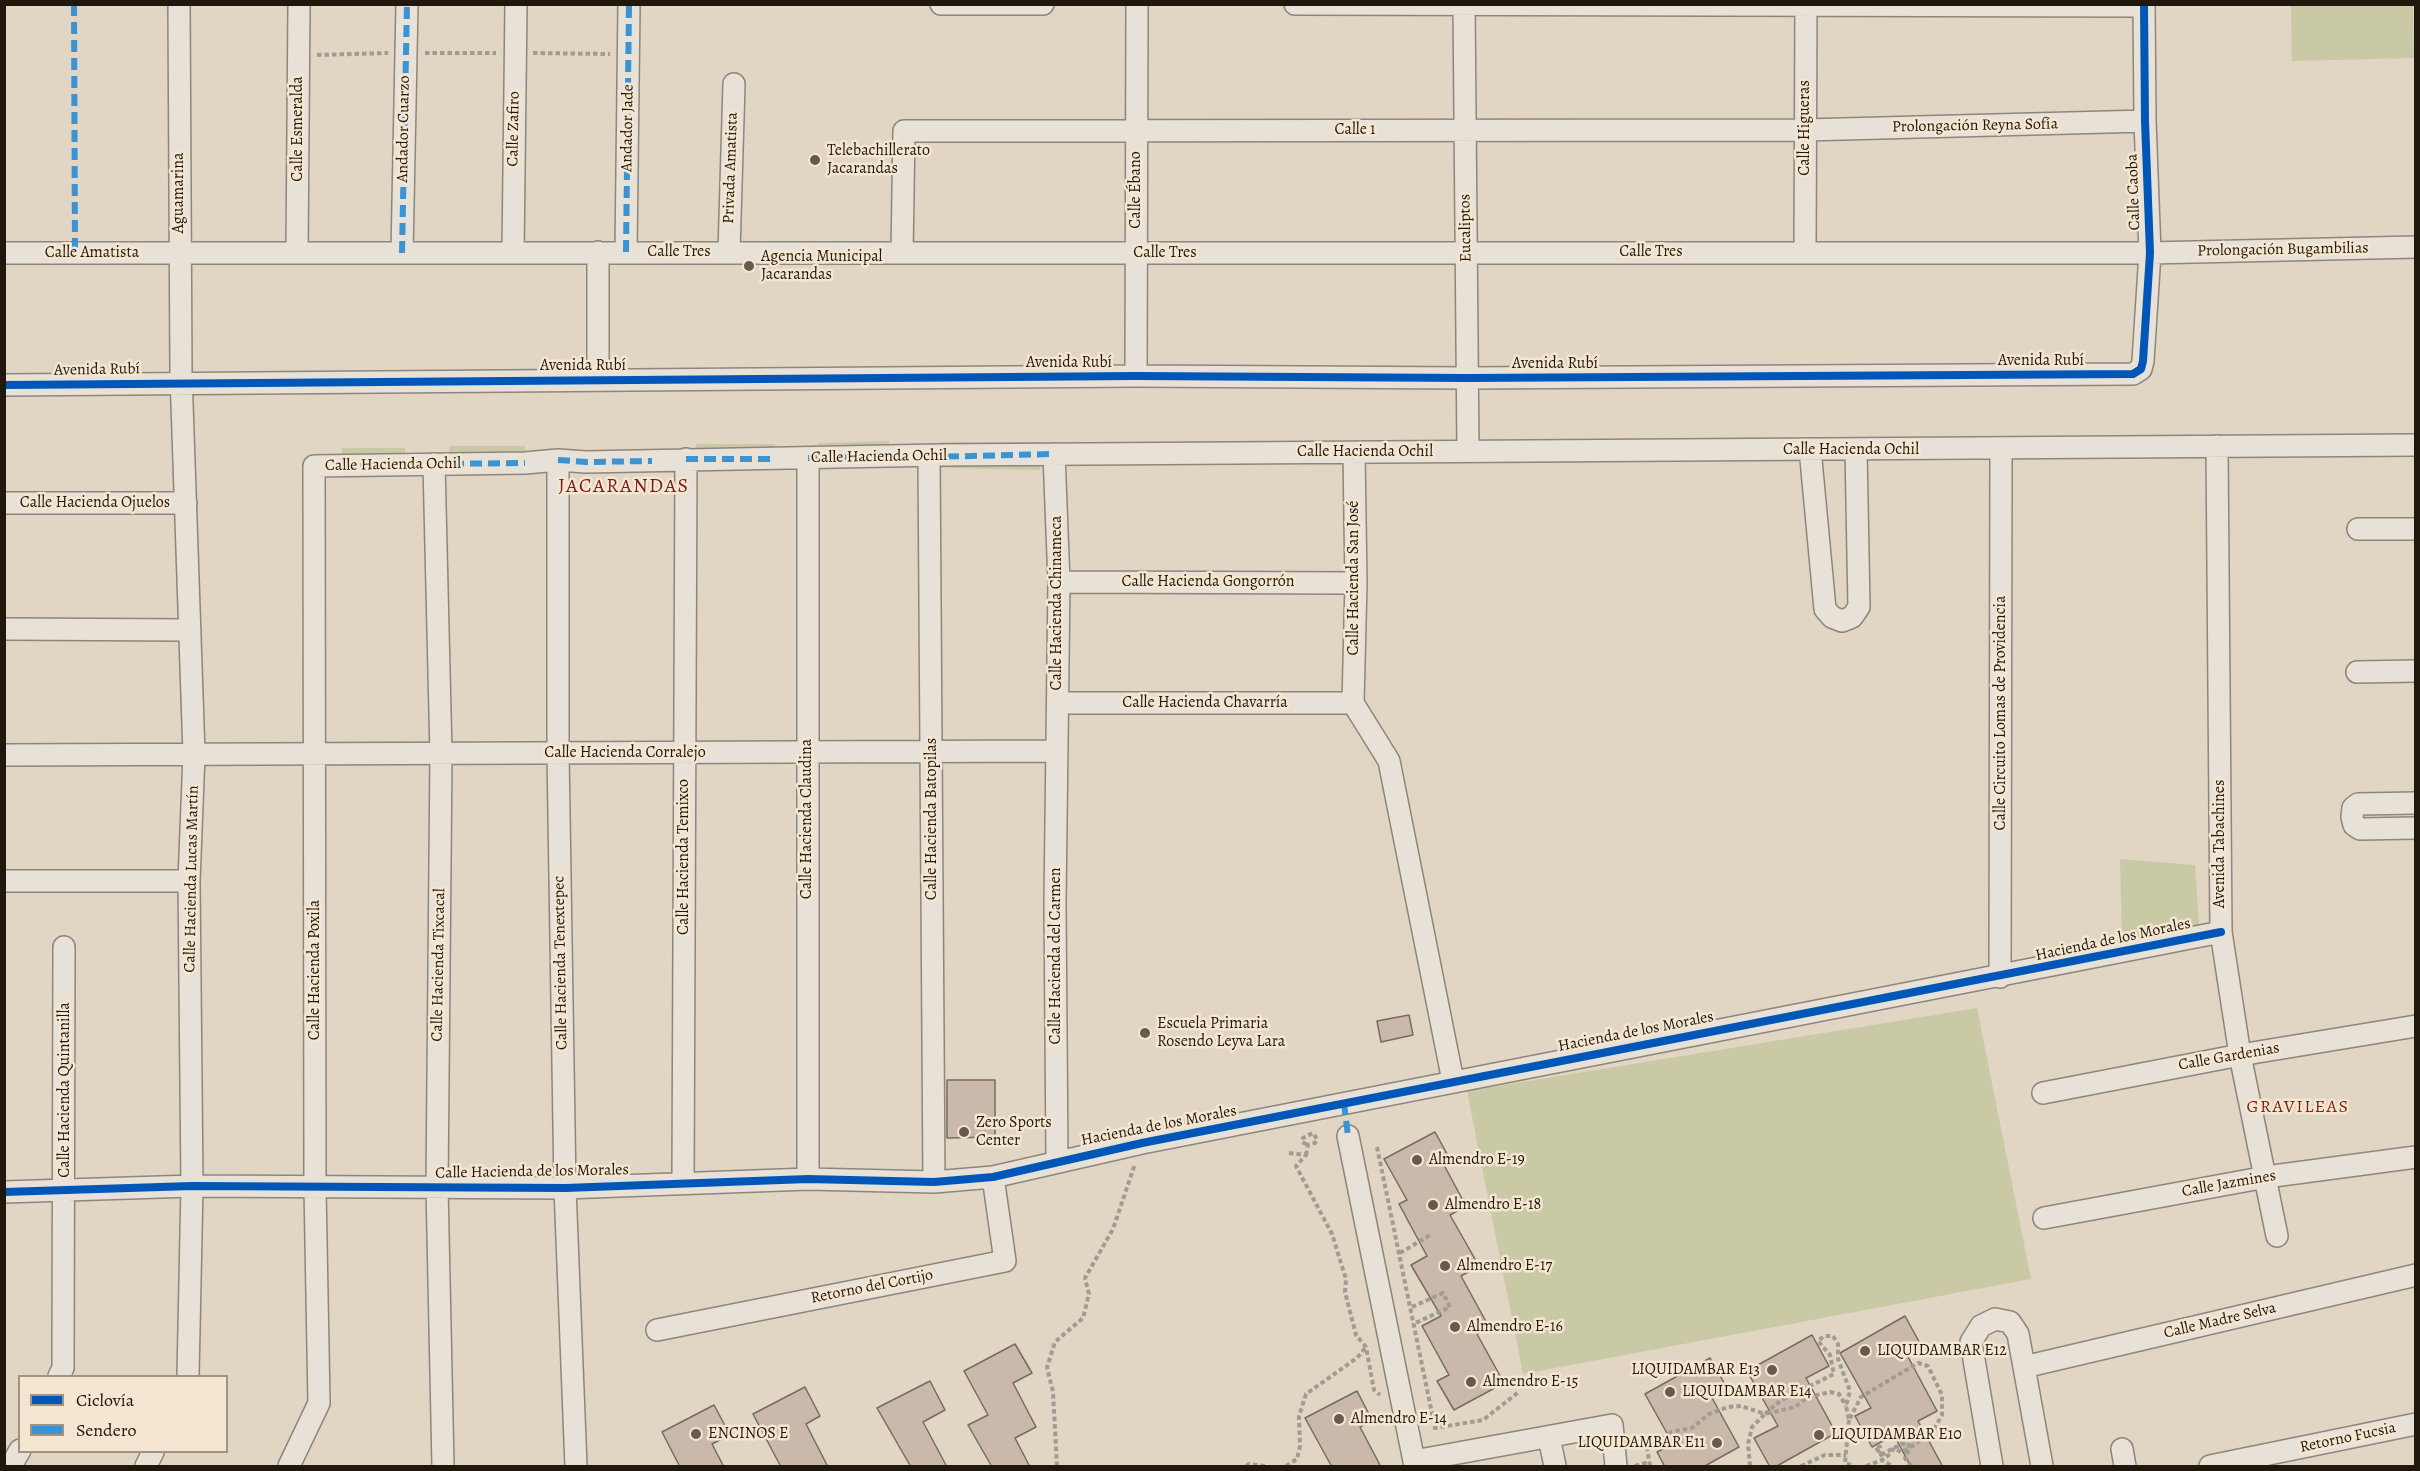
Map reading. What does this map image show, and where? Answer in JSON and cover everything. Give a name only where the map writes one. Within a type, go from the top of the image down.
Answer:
[{"type":"street","name":"Aguamarina","points":[[179,4],[181,382]]},
{"type":"street","name":"Calle Esmeralda","points":[[297,253],[299,4]]},
{"type":"street","name":"Andador Cuarzo","points":[[402,253],[407,4]]},
{"type":"street","name":"Calle Zafiro","points":[[513,253],[516,4]]},
{"type":"street","name":"Andador Jade","points":[[626,252],[629,4]]},
{"type":"street","points":[[940,4],[1042,4]]},
{"type":"street","name":"Calle Ébano","points":[[1136,376],[1137,4]]},
{"type":"street","points":[[1295,4],[2144,5]]},
{"type":"street","name":"Eucaliptos","points":[[1464,5],[1468,451]]},
{"type":"street","name":"Calle Higueras","points":[[1805,252],[1806,5]]},
{"type":"street","name":"Calle Caoba","points":[[2133,374],[2141,369],[2143,361],[2150,253],[2145,122],[2144,5]]},
{"type":"street","name":"Privada Amatista","points":[[729,252],[734,84]]},
{"type":"street","name":"Prolongación Reyna Sofía","points":[[1805,130],[2145,122]]},
{"type":"street","name":"Calle 1","points":[[902,253],[904,131],[1805,130]]},
{"type":"street","name":"Prolongación Bugambilias","points":[[2150,253],[2415,247]]},
{"type":"street","points":[[597,252],[598,379]]},
{"type":"street","name":"Calle Amatista","points":[[4,253],[179,253]]},
{"type":"street","name":"Calle Tres","points":[[179,253],[2150,253]]},
{"type":"street","name":"Avenida Rubí","points":[[4,385],[1136,376],[1467,378],[2133,374]]},
{"type":"street","name":"Calle Hacienda Lucas Martín","points":[[181,382],[194,754],[189,881],[192,1186],[188,1375]]},
{"type":"street","name":"Calle Hacienda Ochil","points":[[314,466],[525,463],[558,460],[586,462],[1054,454],[1810,449],[2001,450],[2415,445]]},
{"type":"street","name":"Avenida Tabachines","points":[[2217,446],[2221,932],[2240,1054],[2277,1236]]},
{"type":"street","points":[[1810,449],[1825,609],[1832,617],[1842,621],[1852,617],[1859,607],[1856,450]]},
{"type":"street","name":"Calle Circuito Lomas de Providencia","points":[[2000,977],[2001,450]]},
{"type":"street","name":"Calle Hacienda San José","points":[[1353,453],[1356,583],[1353,703]]},
{"type":"street","name":"Calle Hacienda Chinameca","points":[[1054,454],[1059,582],[1056,751]]},
{"type":"street","name":"Calle Hacienda Batopilas","points":[[929,457],[934,1182]]},
{"type":"street","name":"Calle Hacienda Claudina","points":[[808,458],[808,1179]]},
{"type":"street","name":"Calle Hacienda Temixco","points":[[683,1182],[686,459]]},
{"type":"street","name":"Calle Hacienda Tenextepec","points":[[558,460],[558,753],[565,1188],[576,1467]]},
{"type":"street","name":"Calle Hacienda Tixcacal","points":[[434,464],[441,754],[437,1186],[443,1467]]},
{"type":"street","name":"Calle Hacienda Poxila","points":[[289,1467],[319,1403],[315,1188],[314,466]]},
{"type":"street","name":"Calle Hacienda Ojuelos","points":[[4,503],[186,503]]},
{"type":"street","points":[[2358,530],[2415,529]]},
{"type":"street","name":"Calle Hacienda Gongorrón","points":[[1059,582],[1356,583]]},
{"type":"street","points":[[4,629],[190,630]]},
{"type":"street","points":[[2357,672],[2415,671]]},
{"type":"street","name":"Calle Hacienda Chavarría","points":[[1058,703],[1353,703]]},
{"type":"street","points":[[1353,703],[1389,761],[1453,1081]]},
{"type":"street","name":"Calle Hacienda Corralejo","points":[[4,755],[1056,751]]},
{"type":"street","name":"Calle Hacienda del Carmen","points":[[1056,751],[1057,1161]]},
{"type":"street","points":[[2415,803],[2358,804],[2353,808],[2352,817],[2354,825],[2360,829],[2415,828]]},
{"type":"street","points":[[4,881],[189,881]]},
{"type":"street","name":"Hacienda de los Morales","points":[[1057,1161],[1453,1081],[2000,977],[2221,932]]},
{"type":"street","name":"Calle Hacienda Quintanilla","points":[[60,1375],[63,1368],[65,1190],[64,947]]},
{"type":"street","name":"Calle Gardenias","points":[[2043,1093],[2240,1054],[2415,1026]]},
{"type":"street","points":[[1348,1136],[1415,1464],[1612,1425],[1616,1467]]},
{"type":"street","name":"Calle Jazmines","points":[[2044,1218],[2266,1177],[2415,1157]]},
{"type":"street","name":"Calle Hacienda de los Morales","points":[[4,1192],[192,1186],[565,1188],[808,1179],[934,1182],[993,1178],[1057,1161]]},
{"type":"street","name":"Retorno del Cortijo","points":[[657,1330],[1005,1261],[993,1178]]},
{"type":"street","name":"Calle Madre Selva","points":[[2024,1367],[2415,1275]]},
{"type":"street","points":[[1992,1467],[1971,1342],[1981,1326],[1995,1319],[2010,1322],[2018,1334],[2042,1467]]},
{"type":"street","name":"Retorno Fucsia","points":[[2210,1467],[2415,1424]]},
{"type":"street","points":[[4,1437],[18,1447]]},
{"type":"street","points":[[1549,1437],[1555,1467]]},
{"type":"street","points":[[430,1467],[442,1442]]},
{"type":"street","points":[[11,1467],[18,1452]]},
{"type":"street","points":[[146,1467],[153,1453]]},
{"type":"path","points":[[298,56],[406,52],[629,54]]},
{"type":"path","points":[[1057,1467],[1053,1392],[1047,1367],[1055,1342],[1083,1318],[1089,1294],[1085,1278],[1113,1229],[1142,1143]]},
{"type":"path","points":[[1308,1145],[1306,1155],[1296,1166],[1332,1234],[1346,1279],[1345,1292],[1356,1335],[1366,1347],[1374,1390],[1406,1416]]},
{"type":"path","points":[[1377,1147],[1412,1307],[1413,1324],[1435,1428],[1483,1420],[1520,1391]]},
{"type":"path","points":[[1289,1153],[1306,1155]]},
{"type":"path","points":[[1400,1253],[1432,1234]]},
{"type":"path","points":[[1412,1307],[1443,1293],[1450,1307],[1413,1324]]},
{"type":"path","points":[[1750,1467],[1748,1444],[1752,1427],[1780,1401],[1834,1374],[1830,1354],[1818,1341],[1824,1336],[1833,1336],[1838,1344],[1838,1359],[1850,1391],[1846,1406]]},
{"type":"path","points":[[1286,1467],[1298,1459],[1299,1416],[1306,1394],[1357,1358],[1366,1347]]},
{"type":"path","points":[[1849,1420],[1861,1397],[1918,1364],[1928,1366],[1942,1395],[1942,1414],[1933,1431],[1910,1448],[1901,1452],[1894,1448],[1866,1467]]},
{"type":"path","points":[[1632,1467],[1649,1464],[1647,1447],[1658,1443],[1671,1432],[1692,1428],[1709,1414],[1722,1409],[1741,1406],[1765,1414],[1795,1407],[1808,1397],[1830,1392],[1839,1394],[1846,1406],[1849,1420],[1845,1465],[1854,1467]]},
{"type":"path","points":[[1910,1448],[1905,1458],[1911,1467]]},
{"type":"path","points":[[1801,1467],[1825,1455],[1846,1455]]},
{"type":"path","points":[[1882,1457],[1892,1467]]},
{"type":"path","points":[[1246,1467],[1249,1464],[1265,1467]]},
{"type":"green space","points":[[2291,5],[2413,5],[2414,58],[2292,61]]},
{"type":"green space","points":[[889,441],[888,468],[819,468],[818,443]]},
{"type":"green space","points":[[939,442],[1040,442],[1040,470],[940,468]]},
{"type":"green space","points":[[696,444],[775,444],[776,470],[698,471]]},
{"type":"green space","points":[[449,446],[525,446],[525,469],[451,471]]},
{"type":"green space","points":[[342,448],[405,448],[405,471],[342,466]]},
{"type":"green space","points":[[2120,859],[2195,865],[2199,925],[2122,941]]},
{"type":"green space","points":[[1977,1008],[2031,1279],[1523,1374],[1467,1091]]},
{"type":"building","points":[[1409,1015],[1413,1035],[1381,1042],[1377,1021]]},
{"type":"building","points":[[947,1080],[995,1080],[995,1137],[947,1138]]},
{"type":"building","points":[[1435,1132],[1451,1161],[1444,1165],[1466,1206],[1450,1215],[1479,1266],[1461,1276],[1489,1327],[1477,1334],[1504,1383],[1454,1410],[1437,1381],[1449,1375],[1422,1326],[1441,1316],[1411,1265],[1427,1256],[1399,1204],[1407,1200],[1384,1159]]},
{"type":"building","points":[[1905,1316],[1922,1347],[1907,1355],[1937,1411],[1918,1421],[1943,1467],[1911,1467],[1894,1435],[1872,1447],[1855,1416],[1871,1408],[1840,1353]]},
{"type":"building","points":[[1812,1335],[1829,1366],[1806,1378],[1836,1433],[1775,1467],[1770,1467],[1754,1438],[1778,1426],[1747,1371]]},
{"type":"building","points":[[1015,1344],[1032,1373],[1013,1383],[1036,1427],[1015,1438],[1030,1467],[992,1467],[968,1425],[988,1415],[964,1371]]},
{"type":"building","points":[[1710,1358],[1727,1388],[1711,1396],[1739,1447],[1703,1467],[1665,1467],[1657,1452],[1673,1444],[1645,1394]]},
{"type":"building","points":[[930,1381],[945,1410],[923,1422],[947,1467],[911,1467],[877,1408]]},
{"type":"building","points":[[805,1387],[820,1416],[806,1424],[828,1467],[781,1467],[753,1414]]},
{"type":"building","points":[[1357,1391],[1372,1420],[1360,1427],[1381,1467],[1332,1467],[1305,1418]]},
{"type":"building","name":"ENCINOS E","points":[[714,1405],[730,1435],[712,1444],[724,1467],[680,1467],[662,1432]]},
{"type":"marked path","points":[[74,4],[75,253]]},
{"type":"marked path","points":[[402,253],[407,4]]},
{"type":"marked path","points":[[626,252],[629,4]]},
{"type":"marked path","points":[[929,457],[1054,454]]},
{"type":"marked path","points":[[808,458],[889,457]]},
{"type":"marked path","points":[[686,459],[776,459]]},
{"type":"marked path","points":[[558,460],[652,461]]},
{"type":"marked path","points":[[434,464],[525,463]]},
{"type":"marked path","points":[[342,466],[405,465]]},
{"type":"marked path","points":[[1344,1103],[1348,1136]]},
{"type":"cycle path","points":[[4,385],[1136,376],[1467,378],[2133,374],[2141,369],[2143,361],[2150,253],[2145,121],[2144,4]]},
{"type":"cycle path","points":[[4,1192],[192,1186],[565,1188],[808,1179],[934,1182],[993,1177],[1142,1143],[2221,932]]},
{"type":"place","name":"Telebachillerato Jacarandas","points":[[815,160]]},
{"type":"place","name":"Agencia Municipal Jacarandas","points":[[749,266]]},
{"type":"place","name":"Escuela Primaria Rosendo Leyva Lara","points":[[1145,1033]]},
{"type":"place","name":"Zero Sports Center","points":[[964,1132]]},
{"type":"place","name":"Almendro E-19","points":[[1417,1160]]},
{"type":"place","name":"Almendro E-18","points":[[1433,1205]]},
{"type":"place","name":"Almendro E-17","points":[[1445,1266]]},
{"type":"place","name":"Almendro E-16","points":[[1455,1327]]},
{"type":"place","name":"LIQUIDAMBAR E12","points":[[1865,1351]]},
{"type":"place","name":"LIQUIDAMBAR E13","points":[[1772,1370]]},
{"type":"place","name":"Almendro E-15","points":[[1471,1382]]},
{"type":"place","name":"LIQUIDAMBAR E14","points":[[1670,1392]]},
{"type":"place","name":"Almendro E-14","points":[[1339,1419]]},
{"type":"place","name":"ENCINOS E","points":[[696,1434]]},
{"type":"place","name":"LIQUIDAMBAR E10","points":[[1819,1435]]},
{"type":"place","name":"LIQUIDAMBAR E11","points":[[1717,1443]]},
{"type":"district","name":"JACARANDAS","points":[[624,487]]},
{"type":"district","name":"GRAVILEAS","points":[[2298,1108]]}]
